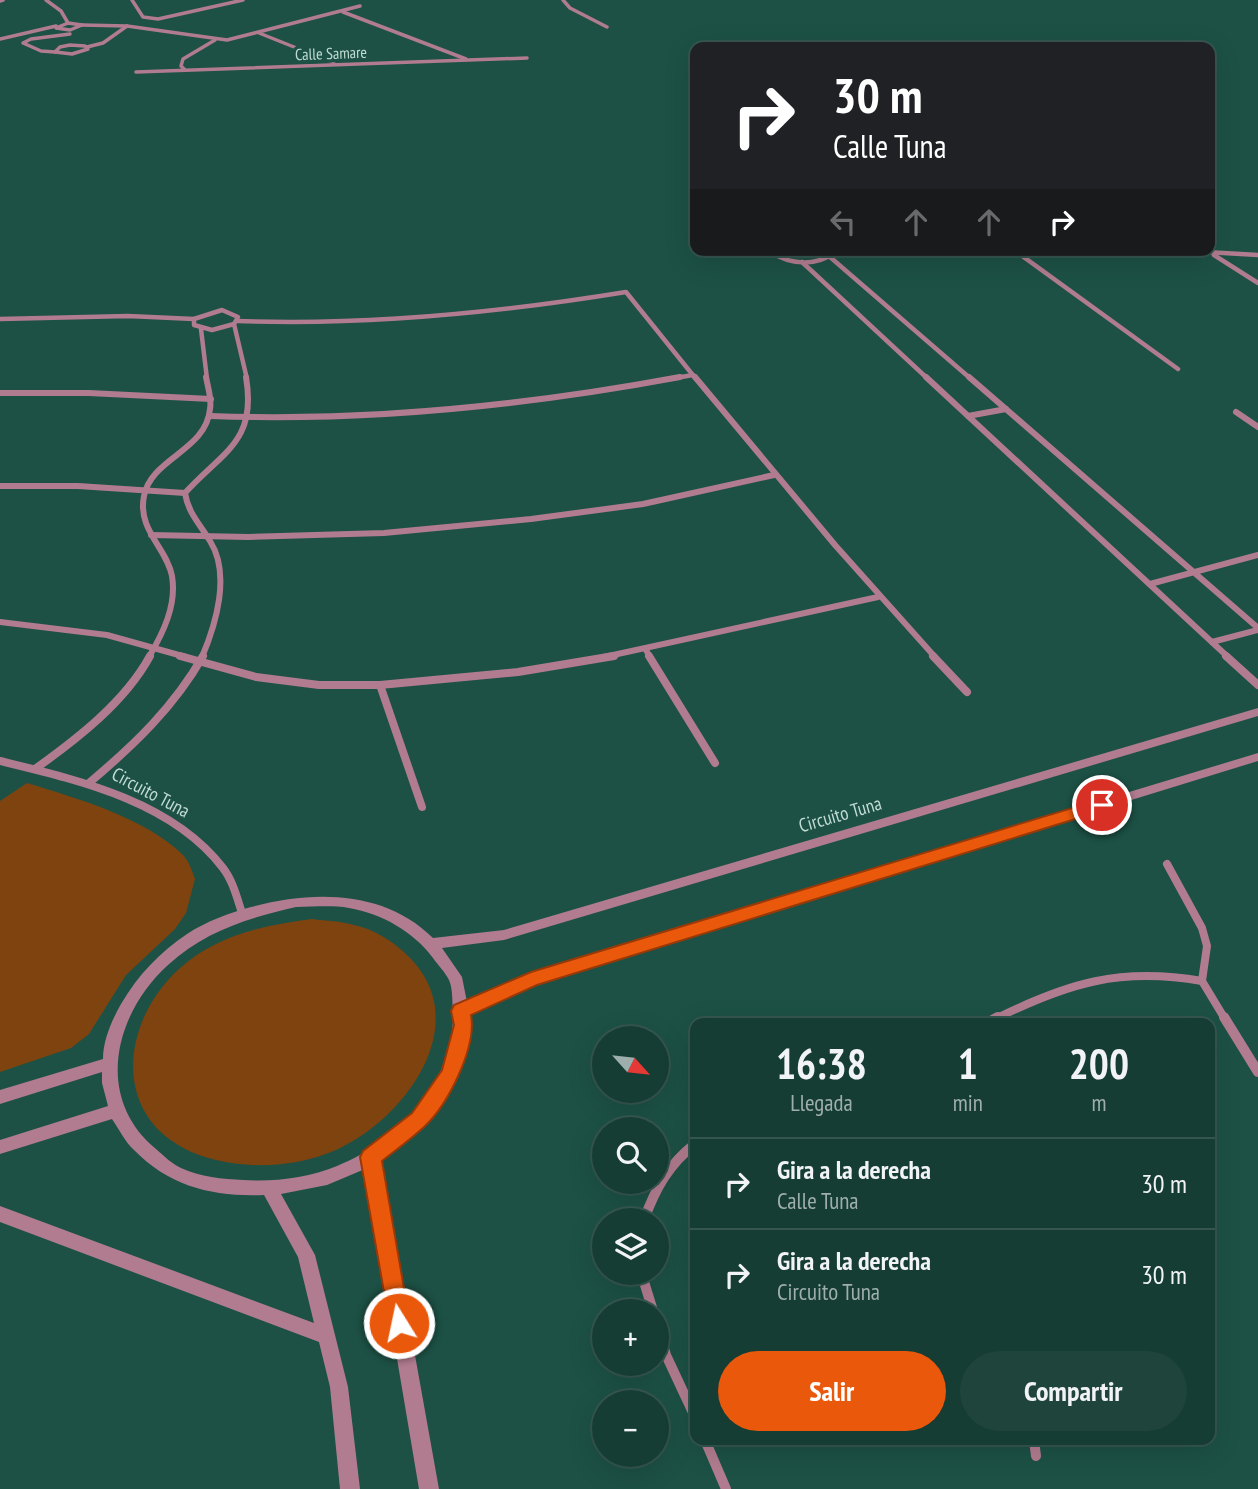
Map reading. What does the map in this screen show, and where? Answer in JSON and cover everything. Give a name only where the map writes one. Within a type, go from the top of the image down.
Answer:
[{"type":"street","points":[[46,0],[61,11],[68,23]]},
{"type":"street","points":[[132,0],[143,17],[158,19],[243,0]]},
{"type":"street","points":[[563,0],[570,8],[607,27]]},
{"type":"street","points":[[0,39],[68,23],[127,26],[228,40],[360,6]]},
{"type":"street","points":[[342,12],[470,60]]},
{"type":"street","points":[[82,25],[70,32],[30,39],[23,43],[41,51],[72,54],[82,52],[87,47]]},
{"type":"street","points":[[56,26],[70,32]]},
{"type":"street","points":[[55,52],[70,45],[87,47],[103,43],[127,26]]},
{"type":"street","points":[[70,32],[70,45]]},
{"type":"street","points":[[259,33],[338,65]]},
{"type":"street","points":[[185,70],[181,66],[183,59],[215,40]]},
{"type":"street","name":"Calle Samare","points":[[136,72],[527,58]]},
{"type":"street","points":[[1215,254],[1258,255]]},
{"type":"street","points":[[1215,255],[1258,283]]},
{"type":"street","points":[[778,256],[802,262],[830,257],[1258,629]]},
{"type":"street","points":[[1022,256],[1178,369]]},
{"type":"street","points":[[802,262],[1258,685]]},
{"type":"street","points":[[194,319],[194,326],[201,329],[220,329],[235,322],[355,324],[536,308],[626,292],[774,475],[878,597],[967,692]]},
{"type":"street","points":[[0,319],[127,316],[194,319],[204,313],[219,310],[236,314],[235,322],[247,381],[248,423],[233,444],[185,493],[185,506],[218,556],[220,582],[215,621],[201,662],[173,703],[144,735],[89,783]]},
{"type":"street","points":[[36,769],[63,750],[115,701],[162,635],[171,604],[172,575],[142,514],[144,490],[158,472],[191,445],[203,431],[210,416],[211,399],[201,329]]},
{"type":"street","points":[[210,416],[366,416],[475,409],[589,395],[693,375]]},
{"type":"street","points":[[0,393],[89,393],[211,399]]},
{"type":"street","points":[[968,416],[1006,409]]},
{"type":"street","points":[[1236,412],[1258,427]]},
{"type":"street","points":[[151,535],[384,533],[531,519],[643,504],[774,475]]},
{"type":"street","points":[[0,486],[78,486],[185,493]]},
{"type":"street","points":[[1150,584],[1258,555]]},
{"type":"street","points":[[0,622],[107,635],[256,677],[319,685],[380,685],[518,672],[646,650],[878,597]]},
{"type":"street","points":[[1212,642],[1258,629]]},
{"type":"street","points":[[646,650],[715,763]]},
{"type":"street","points":[[380,685],[422,807]]},
{"type":"street","name":"Circuito Tuna","points":[[432,944],[504,935],[1258,712]]},
{"type":"street","points":[[461,1011],[531,979],[1258,757]]},
{"type":"street","name":"Circuito Tuna","points":[[0,761],[89,783],[160,816],[201,844],[225,870],[242,913]]},
{"type":"street","points":[[1167,864],[1202,928],[1207,946],[1202,981],[1258,1072]]},
{"type":"street","points":[[296,902],[348,903],[395,917],[432,944],[456,981],[461,1011],[463,1025],[451,1073],[419,1119],[370,1157],[321,1179],[268,1189],[216,1186],[171,1171],[137,1145],[115,1111],[107,1064],[120,1016],[149,973],[192,938],[242,913],[296,902]]},
{"type":"street","points":[[999,1018],[1074,985],[1113,975],[1170,973],[1202,981]]},
{"type":"street","points":[[0,1097],[107,1064]]},
{"type":"street","points":[[0,1147],[115,1111]]},
{"type":"street","points":[[649,1208],[655,1188],[690,1148]]},
{"type":"street","points":[[370,1157],[429,1489]]},
{"type":"street","points":[[268,1189],[306,1255],[339,1387],[350,1489]]},
{"type":"street","points":[[0,1214],[326,1336]]},
{"type":"street","points":[[669,1361],[690,1406]]},
{"type":"street","points":[[707,1445],[726,1489]]},
{"type":"street","points":[[1035,1445],[1036,1456]]},
{"type":"shaded area","points":[[27,783],[110,811],[150,830],[183,855],[195,879],[186,913],[175,929],[126,975],[89,1034],[71,1048],[0,1072],[0,801]]},
{"type":"shaded area","points":[[312,919],[361,927],[390,941],[408,956],[427,982],[435,1010],[434,1038],[424,1066],[407,1092],[386,1116],[362,1135],[320,1156],[286,1164],[235,1164],[202,1156],[172,1141],[151,1122],[138,1098],[133,1072],[135,1044],[144,1017],[159,991],[180,968],[210,947],[259,928]]},
{"type":"route","points":[[399,1323],[370,1157],[419,1119],[451,1073],[463,1025],[461,1011],[531,979],[1102,805]]}]
